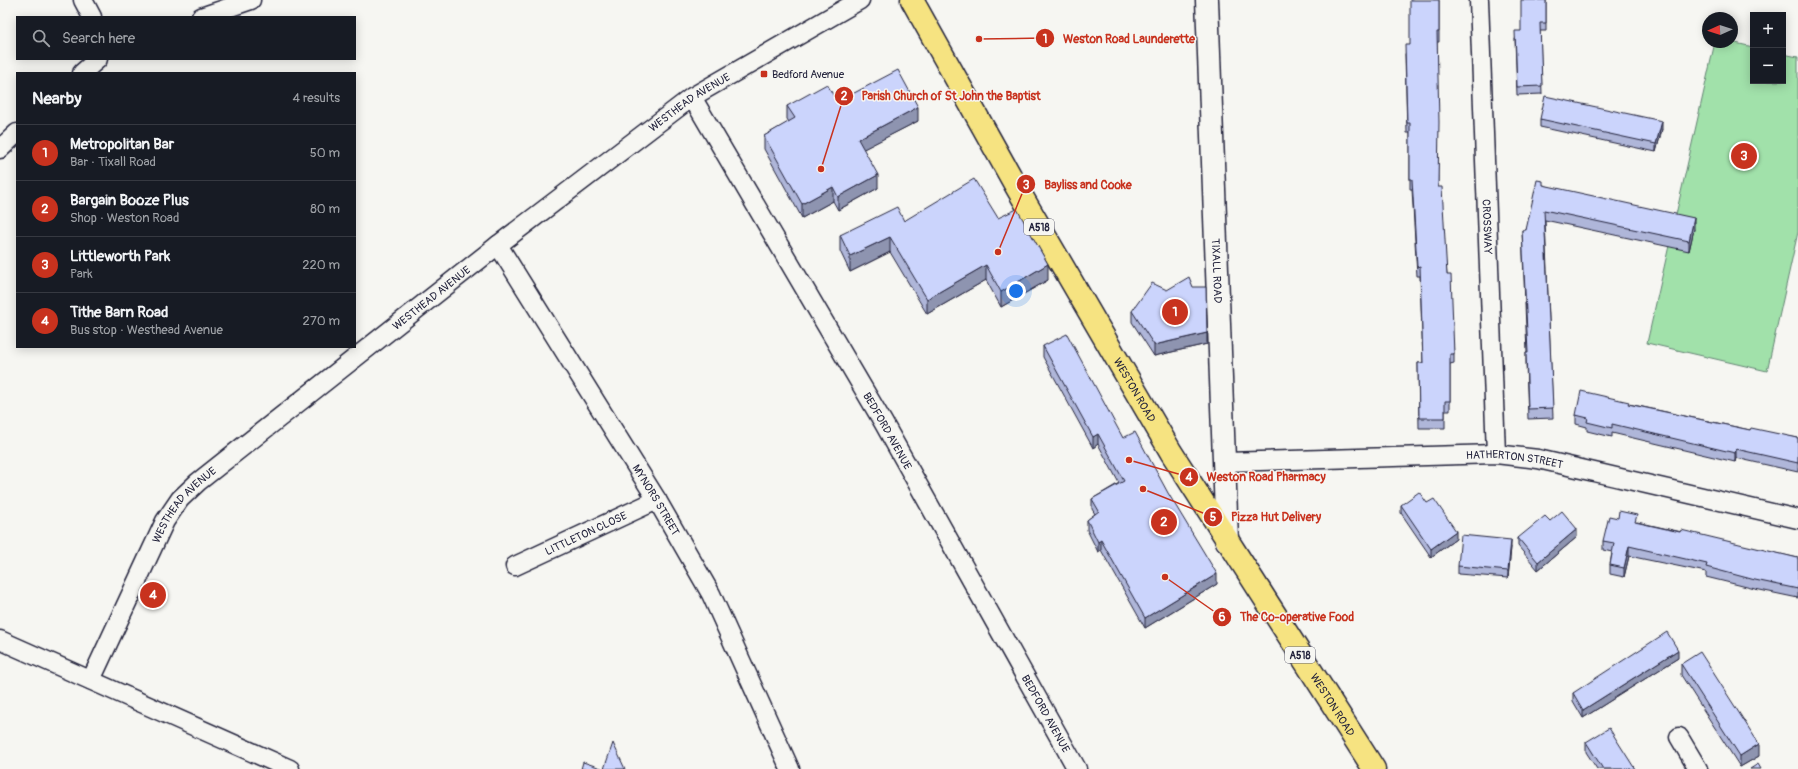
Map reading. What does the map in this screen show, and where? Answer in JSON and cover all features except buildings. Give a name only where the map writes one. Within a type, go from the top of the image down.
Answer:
[{"type":"highway","name":"WESTON ROAD","points":[[912,0],[1071,283],[1171,452],[1374,769]]},
{"type":"street","points":[[83,0],[91,16]]},
{"type":"street","points":[[204,16],[251,0]]},
{"type":"street","name":"WESTHEAD AVENUE","points":[[91,680],[165,521],[180,499],[198,482],[498,245],[692,97],[860,0]]},
{"type":"street","name":"TIXALL ROAD","points":[[1208,0],[1215,240],[1227,541]]},
{"type":"street","name":"CROSSWAY","points":[[1479,0],[1496,454]]},
{"type":"street","points":[[83,72],[97,60]]},
{"type":"street","name":"BEDFORD AVENUE","points":[[692,97],[883,422],[1077,769]]},
{"type":"street","points":[[0,149],[16,134]]},
{"type":"street","name":"MYNORS STREET","points":[[498,245],[657,500],[711,594],[790,769]]},
{"type":"street","name":"HATHERTON STREET","points":[[1225,462],[1496,454],[1538,459],[1798,519]]},
{"type":"street","name":"LITTLETON CLOSE","points":[[515,566],[657,500]]},
{"type":"street","points":[[0,640],[290,769]]},
{"type":"street","points":[[1679,737],[1698,769]]},
{"type":"green space","points":[[1738,44],[1750,46],[1750,84],[1786,84],[1786,55],[1798,57],[1798,232],[1767,371],[1647,343],[1714,48],[1738,48]]},
{"type":"place","name":"Weston Road Launderette","points":[[979,39]]},
{"type":"place","name":"Bedford Avenue","points":[[764,74]]},
{"type":"place","name":"Littleworth Park","points":[[1744,156]]},
{"type":"place","name":"Parish Church of St John the Baptist","points":[[821,169]]},
{"type":"place","name":"Bayliss and Cooke","points":[[998,252]]},
{"type":"place","name":"Metropolitan Bar","points":[[1175,312]]},
{"type":"place","name":"Weston Road Pharmacy","points":[[1129,460]]},
{"type":"place","name":"Pizza Hut Delivery","points":[[1143,489]]},
{"type":"place","name":"Bargain Booze Plus","points":[[1164,522]]},
{"type":"place","name":"The Co-operative Food","points":[[1165,577]]},
{"type":"place","name":"Tithe Barn Road","points":[[153,595]]}]
